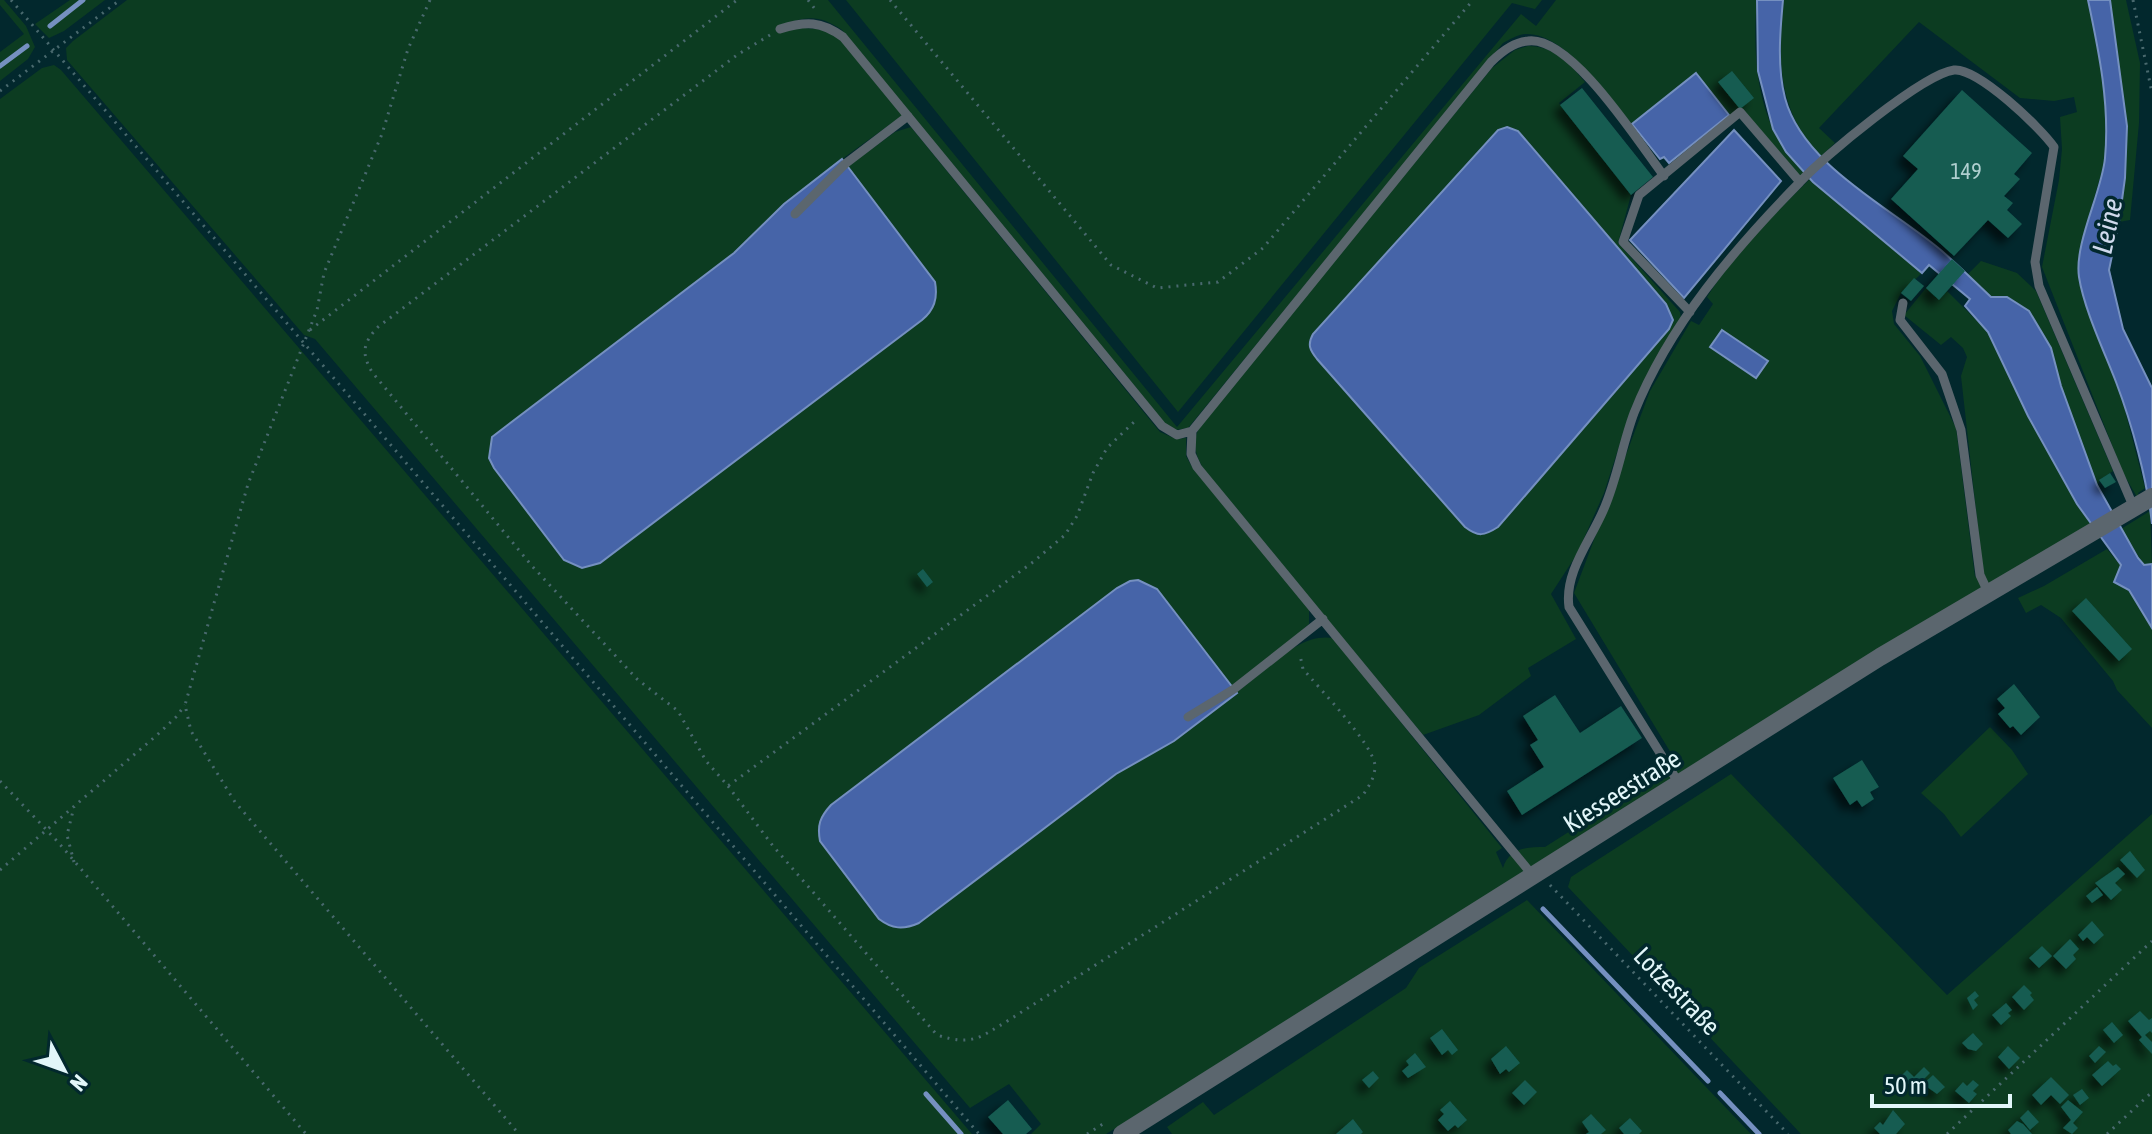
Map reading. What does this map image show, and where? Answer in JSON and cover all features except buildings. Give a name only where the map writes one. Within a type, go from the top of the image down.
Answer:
[{"type":"street","name":"Kiesseestraße","points":[[1122,1134],[1880,657],[2138,506]]},
{"type":"lane","points":[[780,29],[807,22],[830,27],[843,37],[1148,408],[1170,432],[1177,435],[1192,431],[1471,86],[1503,51],[1530,40],[1563,52],[1584,72],[1664,176]]},
{"type":"lane","points":[[1680,785],[1569,607],[1567,593],[1570,578],[1604,509],[1635,412],[1659,362],[1690,312],[1733,257],[1803,179],[1827,157],[1882,112],[1930,81],[1954,70],[1973,74],[2045,133],[2054,147],[2035,262],[2039,286],[2138,506]]},
{"type":"lane","points":[[1690,312],[1623,242],[1639,195],[1740,112],[1803,179]]},
{"type":"lane","points":[[795,214],[845,164],[908,116]]},
{"type":"lane","points":[[1903,303],[1900,320],[1942,374],[1961,430],[1980,575],[1988,592]]},
{"type":"lane","points":[[1192,431],[1191,454],[1197,467],[1536,875]]},
{"type":"lane","points":[[1188,717],[1234,689],[1323,619]]},
{"type":"path","points":[[11,0],[979,1134]]},
{"type":"path","points":[[0,91],[120,0]]},
{"type":"path","points":[[0,870],[166,726],[185,705],[248,484],[317,310],[324,273],[382,134],[408,49],[430,0]]},
{"type":"path","points":[[306,333],[737,0]]},
{"type":"path","points":[[890,0],[1111,265],[1157,288],[1218,282],[1263,248],[1473,0]]},
{"type":"path","points":[[2133,0],[2152,93]]},
{"type":"path","points":[[780,29],[737,55],[378,327],[366,340],[363,356],[372,372],[532,566],[637,679],[678,711],[706,761],[773,846],[937,1035],[960,1043],[983,1035],[1363,795],[1372,781],[1375,765],[1369,748],[1303,669],[1300,654],[1304,636]]},
{"type":"path","points":[[728,786],[1065,535],[1077,516],[1093,473],[1107,448],[1148,408]]},
{"type":"path","points":[[185,705],[191,731],[235,802],[519,1134]]},
{"type":"path","points":[[0,781],[46,830],[306,1134]]},
{"type":"path","points":[[75,865],[67,835],[69,819],[76,804]]},
{"type":"path","name":"Lotzestraße","points":[[1536,875],[1788,1134]]},
{"type":"path","points":[[1947,1134],[2152,941]]},
{"type":"path","points":[[2107,1134],[2152,1092]]},
{"type":"green space","points":[[0,0],[4,0],[26,26],[35,47],[28,59],[0,81],[0,52],[24,34],[0,5]]},
{"type":"green space","points":[[70,0],[105,0],[64,31],[49,38],[35,24]]},
{"type":"green space","points":[[127,0],[828,0],[1177,427],[1521,14],[1536,26],[1556,0],[1757,0],[1755,33],[1759,84],[1777,137],[1804,172],[1800,176],[1740,109],[1729,115],[1696,74],[1632,124],[1571,55],[1542,37],[1518,36],[1503,43],[1188,428],[1175,430],[1165,424],[842,30],[826,21],[812,18],[780,26],[828,30],[839,37],[903,115],[842,159],[847,167],[895,132],[911,127],[1160,432],[1176,439],[1186,438],[1186,456],[1192,467],[1309,607],[1309,624],[1236,692],[1306,641],[1333,638],[1502,848],[1496,852],[1503,868],[1509,856],[1525,848],[1545,847],[1677,763],[1574,593],[1650,391],[1691,321],[1699,325],[1713,304],[1707,297],[1729,265],[1810,179],[1922,273],[1901,293],[1892,311],[1894,324],[1920,356],[1956,428],[1975,577],[1983,573],[1961,376],[1967,357],[1963,348],[1951,337],[1941,345],[1904,315],[1926,288],[1939,299],[1947,291],[1988,332],[2028,416],[2090,524],[1508,888],[1106,1134],[1031,1134],[1041,1124],[1009,1084],[970,1108],[315,339],[304,335],[67,60],[66,48],[73,41]]},
{"type":"green space","points":[[846,0],[1542,0],[1535,9],[1512,3],[1178,412]]},
{"type":"green space","points":[[1783,0],[2088,0],[2106,108],[2105,161],[2090,212],[2079,276],[2121,395],[2145,488],[2138,493],[2139,496],[2123,473],[2042,267],[2059,180],[2062,149],[2060,117],[2077,112],[2074,97],[2054,101],[2020,98],[1919,22],[1819,128],[1835,143],[1821,156],[1807,140],[1788,103],[1780,43]]},
{"type":"green space","points":[[2110,0],[2126,0],[2140,63],[2139,123],[2130,220],[2119,222],[2127,126]]},
{"type":"green space","points":[[1528,46],[1553,52],[1585,82],[1559,103],[1631,195],[1618,243],[1680,312],[1681,319],[1649,371],[1631,409],[1604,493],[1577,554],[1551,594],[1576,639],[1528,668],[1531,676],[1479,715],[1423,735],[1207,474],[1197,455],[1196,436],[1202,423],[1492,68],[1515,50]]},
{"type":"green space","points":[[54,65],[972,1134],[0,1134],[0,99],[42,68]]},
{"type":"green space","points":[[1981,261],[2017,273],[2036,291],[2113,471],[2097,485],[2061,386],[2051,348],[2029,311],[2007,297],[1992,298],[1967,275]]},
{"type":"green space","points":[[2150,511],[2152,564],[2148,567],[2121,529]]},
{"type":"green space","points":[[2107,549],[2121,566],[2114,582],[2129,590],[2152,628],[2152,728],[2117,690],[2061,618],[2041,605],[2026,613],[2018,598]]},
{"type":"green space","points":[[1990,727],[2012,750],[2028,774],[1961,837],[1944,814],[1921,793]]},
{"type":"green space","points":[[1731,774],[1947,995],[2152,814],[2152,1134],[1801,1134],[1568,887],[1571,877]]},
{"type":"green space","points":[[1527,900],[1751,1134],[1172,1134],[1167,1127],[1203,1102],[1214,1115],[1406,988],[1419,968]]},
{"type":"water","points":[[1757,0],[1783,0],[1780,49],[1782,86],[1795,122],[1810,145],[1852,184],[1942,251],[1991,297],[2007,297],[2029,311],[2051,348],[2061,386],[2097,485],[2138,558],[2144,565],[2152,564],[2152,628],[2129,590],[2114,582],[2121,565],[2077,504],[2028,416],[1988,332],[1965,306],[1970,299],[1929,265],[1922,273],[1813,182],[1786,152],[1773,129],[1758,71]]},
{"type":"water","name":"Leine","points":[[2088,0],[2110,0],[2127,126],[2125,178],[2109,270],[2123,329],[2152,388],[2152,524],[2133,434],[2079,277],[2084,233],[2103,171],[2106,138],[2102,79]]},
{"type":"water","points":[[1696,73],[1729,115],[1669,163],[1664,157],[1660,159],[1632,124]]},
{"type":"water","points":[[1507,127],[1518,131],[1666,304],[1673,320],[1669,329],[1498,527],[1481,534],[1465,527],[1317,359],[1310,344],[1313,334],[1498,130]]},
{"type":"water","points":[[1734,130],[1781,181],[1684,298],[1630,240]]},
{"type":"water","points":[[842,159],[935,282],[936,294],[930,312],[600,563],[582,568],[564,560],[494,468],[489,458],[492,437],[734,253],[784,204]]},
{"type":"water","points":[[1722,330],[1768,361],[1756,378],[1710,347]]},
{"type":"water","points":[[1138,580],[1157,589],[1237,693],[1174,741],[1116,774],[919,923],[898,927],[879,919],[820,841],[819,826],[827,809],[1117,588]]},
{"type":"waterway","points":[[50,26],[83,0]]},
{"type":"waterway","points":[[0,66],[27,46]]},
{"type":"waterway","points":[[1543,909],[1708,1081]]},
{"type":"waterway","points":[[1720,1093],[1759,1134]]},
{"type":"waterway","points":[[926,1094],[961,1134]]}]
